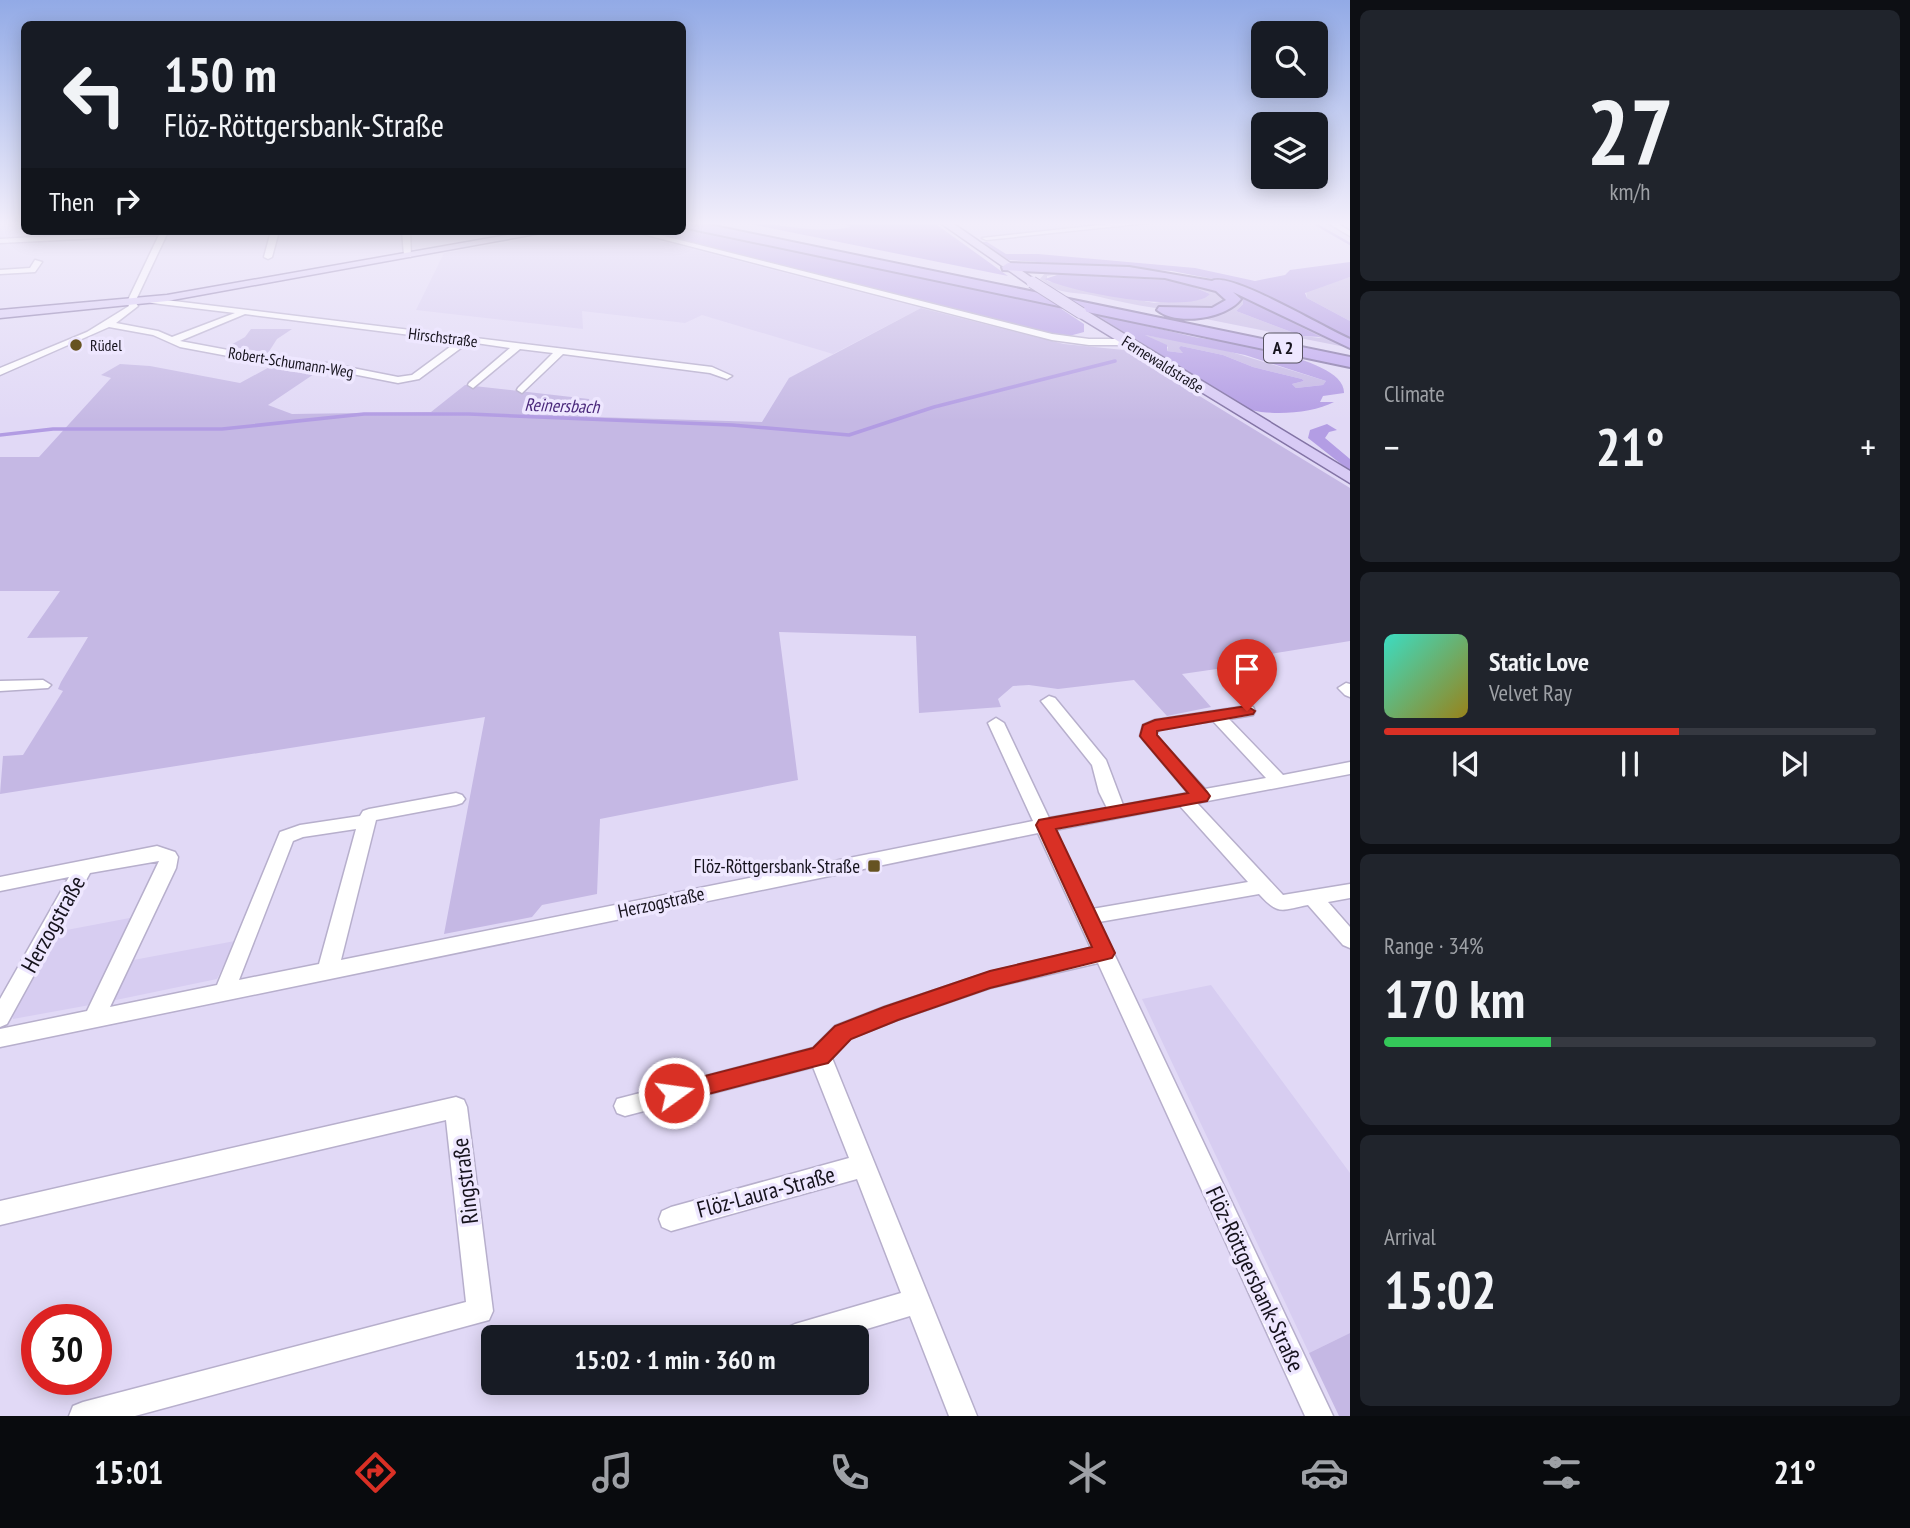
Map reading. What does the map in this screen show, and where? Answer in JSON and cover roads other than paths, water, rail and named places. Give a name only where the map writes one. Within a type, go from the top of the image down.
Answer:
[{"type":"highway","name":"A 2","points":[[995,288],[1350,362]]},
{"type":"highway","name":"A 2","points":[[1029,288],[1350,353]]},
{"type":"highway","points":[[1048,292],[1191,312],[1223,309],[1234,299],[1222,288]]},
{"type":"highway","points":[[1235,288],[1252,294],[1312,329],[1350,344]]},
{"type":"main road","points":[[0,314],[152,300],[220,288]]},
{"type":"main road","name":"Fernewaldstraße","points":[[1042,288],[1350,478]]},
{"type":"street","points":[[0,372],[106,324],[131,309],[138,288]]},
{"type":"street","points":[[862,288],[1065,339],[1122,338]]},
{"type":"street","name":"Hirschstraße","points":[[152,300],[712,370],[727,376]]},
{"type":"street","name":"Hirschstraße","points":[[173,340],[244,313]]},
{"type":"street","points":[[1084,337],[1092,333],[1097,323]]},
{"type":"street","name":"Robert-Schumann-Weg","points":[[106,324],[298,366],[327,366],[398,380],[415,377],[466,340]]},
{"type":"street","points":[[1065,339],[1122,338]]},
{"type":"street","name":"Hirschstraße","points":[[473,385],[517,346]]},
{"type":"street","points":[[522,390],[561,351]]},
{"type":"street","points":[[0,686],[43,685]]},
{"type":"street","points":[[1049,701],[1100,764],[1108,792],[1118,812]]},
{"type":"street","points":[[1247,711],[1155,725],[1147,732],[1193,798],[1279,903],[1350,891]]},
{"type":"street","points":[[1216,715],[1280,782]]},
{"type":"street","name":"Flöz-Röttgersbank-Straße","points":[[996,723],[1319,1416]]},
{"type":"street","name":"Herzogstraße","points":[[0,1038],[1045,825],[1350,768]]},
{"type":"street","points":[[328,970],[369,815],[456,799]]},
{"type":"street","points":[[225,991],[286,837],[300,831],[367,821]]},
{"type":"street","name":"Herzogstraße","points":[[0,884],[157,853],[166,856],[169,862],[93,1020]]},
{"type":"street","name":"Herzogstraße","points":[[0,1018],[85,866]]},
{"type":"street","points":[[1087,917],[1263,886]]},
{"type":"street","points":[[1313,898],[1350,940]]},
{"type":"street","points":[[625,1106],[820,1056],[843,1032],[891,1013],[990,980],[1105,953]]},
{"type":"street","name":"Flöz-Laura-Straße","points":[[820,1056],[963,1416]]},
{"type":"street","name":"Ringstraße","points":[[0,1213],[456,1107],[480,1311],[83,1416]]},
{"type":"street","name":"Flöz-Laura-Straße","points":[[671,1219],[862,1166]]},
{"type":"street","points":[[836,1325],[918,1301]]},
{"type":"waterway","name":"Reinersbach","points":[[0,435],[53,429],[222,429],[364,414],[469,414],[732,425],[849,435],[934,407],[1115,361]]},
{"type":"place","name":"Rüdel","points":[[76,345]]},
{"type":"place","name":"Flöz-Röttgersbank-Straße","points":[[874,866]]}]
